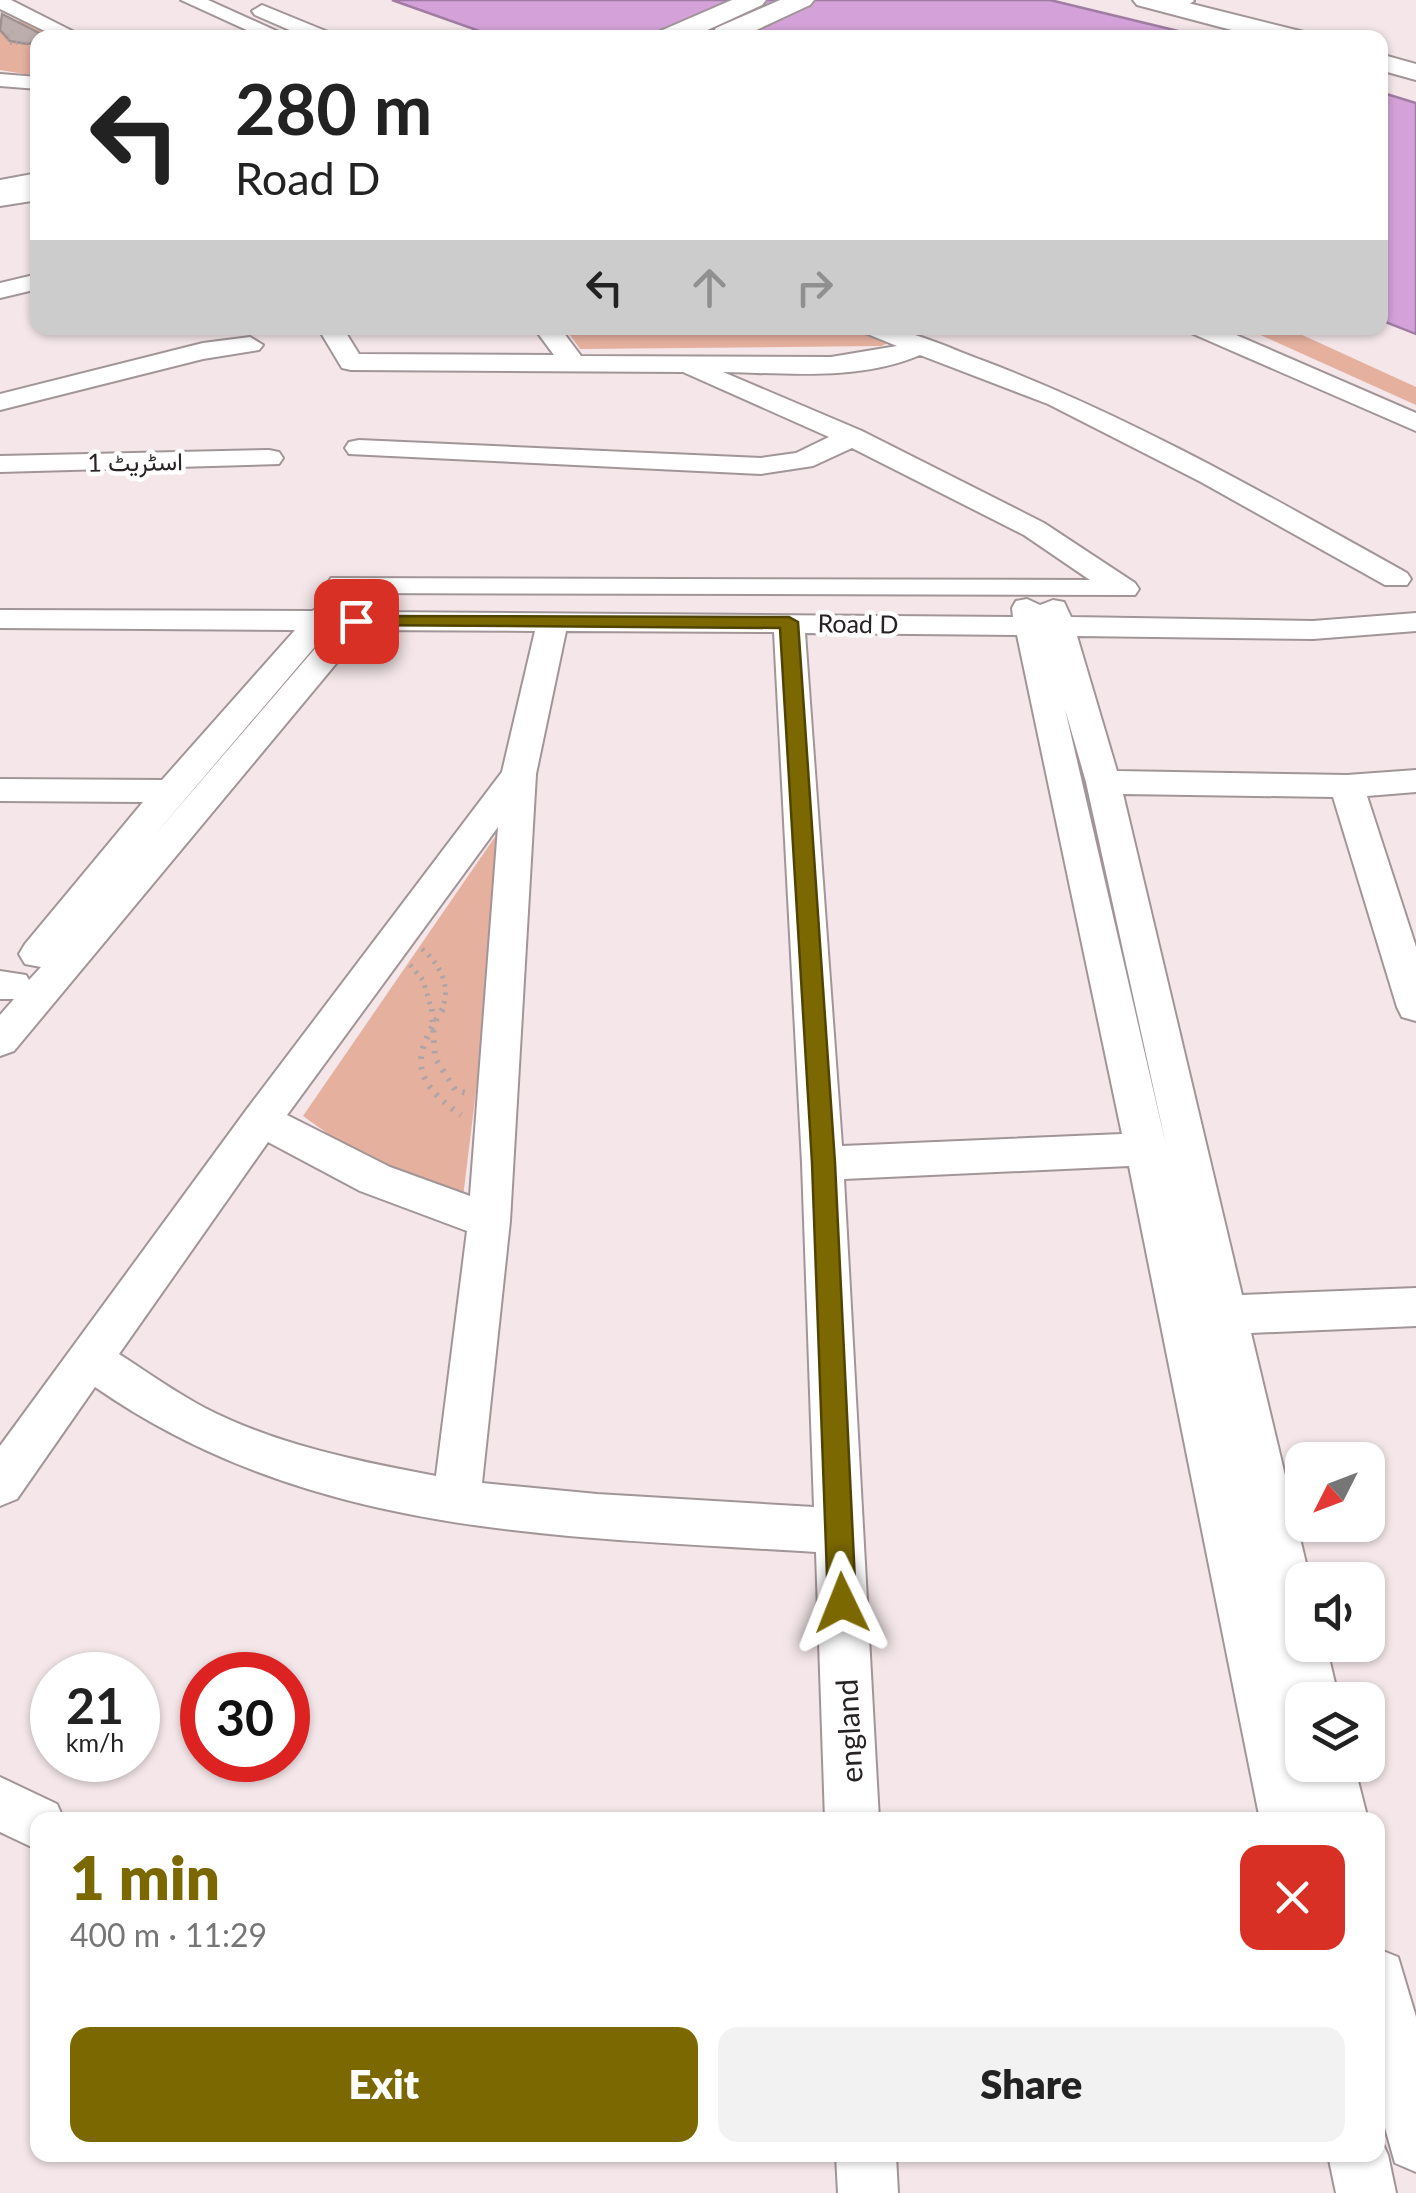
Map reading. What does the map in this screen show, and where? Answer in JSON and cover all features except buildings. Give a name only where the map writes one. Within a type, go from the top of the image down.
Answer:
[{"type":"main road","points":[[685,30],[753,0]]},
{"type":"main road","points":[[735,30],[801,0]]},
{"type":"main road","points":[[1146,0],[1264,30]]},
{"type":"main road","points":[[1183,0],[1294,30]]},
{"type":"main road","points":[[1388,56],[1416,64]]},
{"type":"main road","points":[[1388,64],[1416,72]]},
{"type":"main road","points":[[0,189],[30,166]]},
{"type":"street","points":[[191,0],[263,30]]},
{"type":"street","points":[[235,0],[307,30]]},
{"type":"street","points":[[4,2],[60,30]]},
{"type":"street","points":[[0,80],[30,82]]},
{"type":"street","points":[[0,199],[30,194]]},
{"type":"street","points":[[0,291],[30,283]]},
{"type":"street","points":[[335,335],[351,362],[866,364],[921,345]]},
{"type":"street","points":[[552,335],[574,364]]},
{"type":"street","points":[[893,335],[1056,398],[1211,476],[1396,579]]},
{"type":"street","points":[[1216,335],[1416,422]]},
{"type":"street","points":[[0,402],[203,351],[250,345]]},
{"type":"street","points":[[4,990],[171,791],[344,607],[1124,589],[1034,529],[852,437],[677,363]]},
{"type":"street","points":[[359,448],[761,466],[803,460],[852,437]]},
{"type":"street","name":"اسٹریٹ 1","points":[[0,464],[269,458]]},
{"type":"street","name":"Road D","points":[[0,602],[1042,617],[1313,630],[1416,622]]},
{"type":"street","name":"Road D","points":[[0,619],[344,607],[552,623],[789,622],[1295,613],[1416,606]]},
{"type":"street","points":[[0,1041],[344,607]]},
{"type":"street","points":[[1042,617],[1103,782],[1309,1682]]},
{"type":"street","points":[[1042,617],[1146,1150],[1285,1812]]},
{"type":"street","name":"england","points":[[789,622],[824,1163],[852,1812]]},
{"type":"street","points":[[456,1504],[489,1221],[519,774],[552,623]]},
{"type":"street","points":[[0,1484],[261,1120],[519,774]]},
{"type":"street","points":[[1103,782],[1347,786],[1416,781]]},
{"type":"street","points":[[1347,786],[1406,946],[1416,1007]]},
{"type":"street","points":[[0,790],[171,791]]},
{"type":"street","points":[[261,1120],[374,1179],[489,1221]]},
{"type":"street","points":[[824,1163],[1146,1150]]},
{"type":"street","points":[[1224,1314],[1416,1307]]},
{"type":"street","points":[[90,1359],[204,1431],[336,1478],[456,1504],[839,1531]]},
{"type":"street","points":[[1332,1782],[1339,1812]]},
{"type":"street","points":[[0,1804],[30,1819]]},
{"type":"street","points":[[1385,2007],[1416,2142]]},
{"type":"street","points":[[866,2162],[868,2193]]},
{"type":"street","points":[[1359,2162],[1366,2193]]},
{"type":"path","points":[[0,39],[8,36]]},
{"type":"path","points":[[388,949],[422,949],[438,964],[445,985],[445,1004],[420,1052],[429,1084],[458,1114],[497,1107]]},
{"type":"path","points":[[388,949],[422,977],[431,994],[434,1062],[447,1082],[456,1091],[497,1107]]},
{"type":"shaded area","points":[[392,0],[1050,0],[1174,30],[476,30]]},
{"type":"shaded area","points":[[28,18],[55,30],[30,30],[30,75],[0,70],[0,27]]},
{"type":"shaded area","points":[[1388,94],[1416,103],[1416,334],[1388,323]]},
{"type":"shaded area","points":[[570,335],[882,335],[896,340],[881,346],[580,349]]},
{"type":"shaded area","points":[[1261,335],[1302,335],[1416,387],[1416,405]]},
{"type":"shaded area","points":[[510,815],[463,1197],[365,1160],[303,1116]]},
{"type":"route","points":[[356,621],[789,622],[824,1163],[842,1603]]}]
